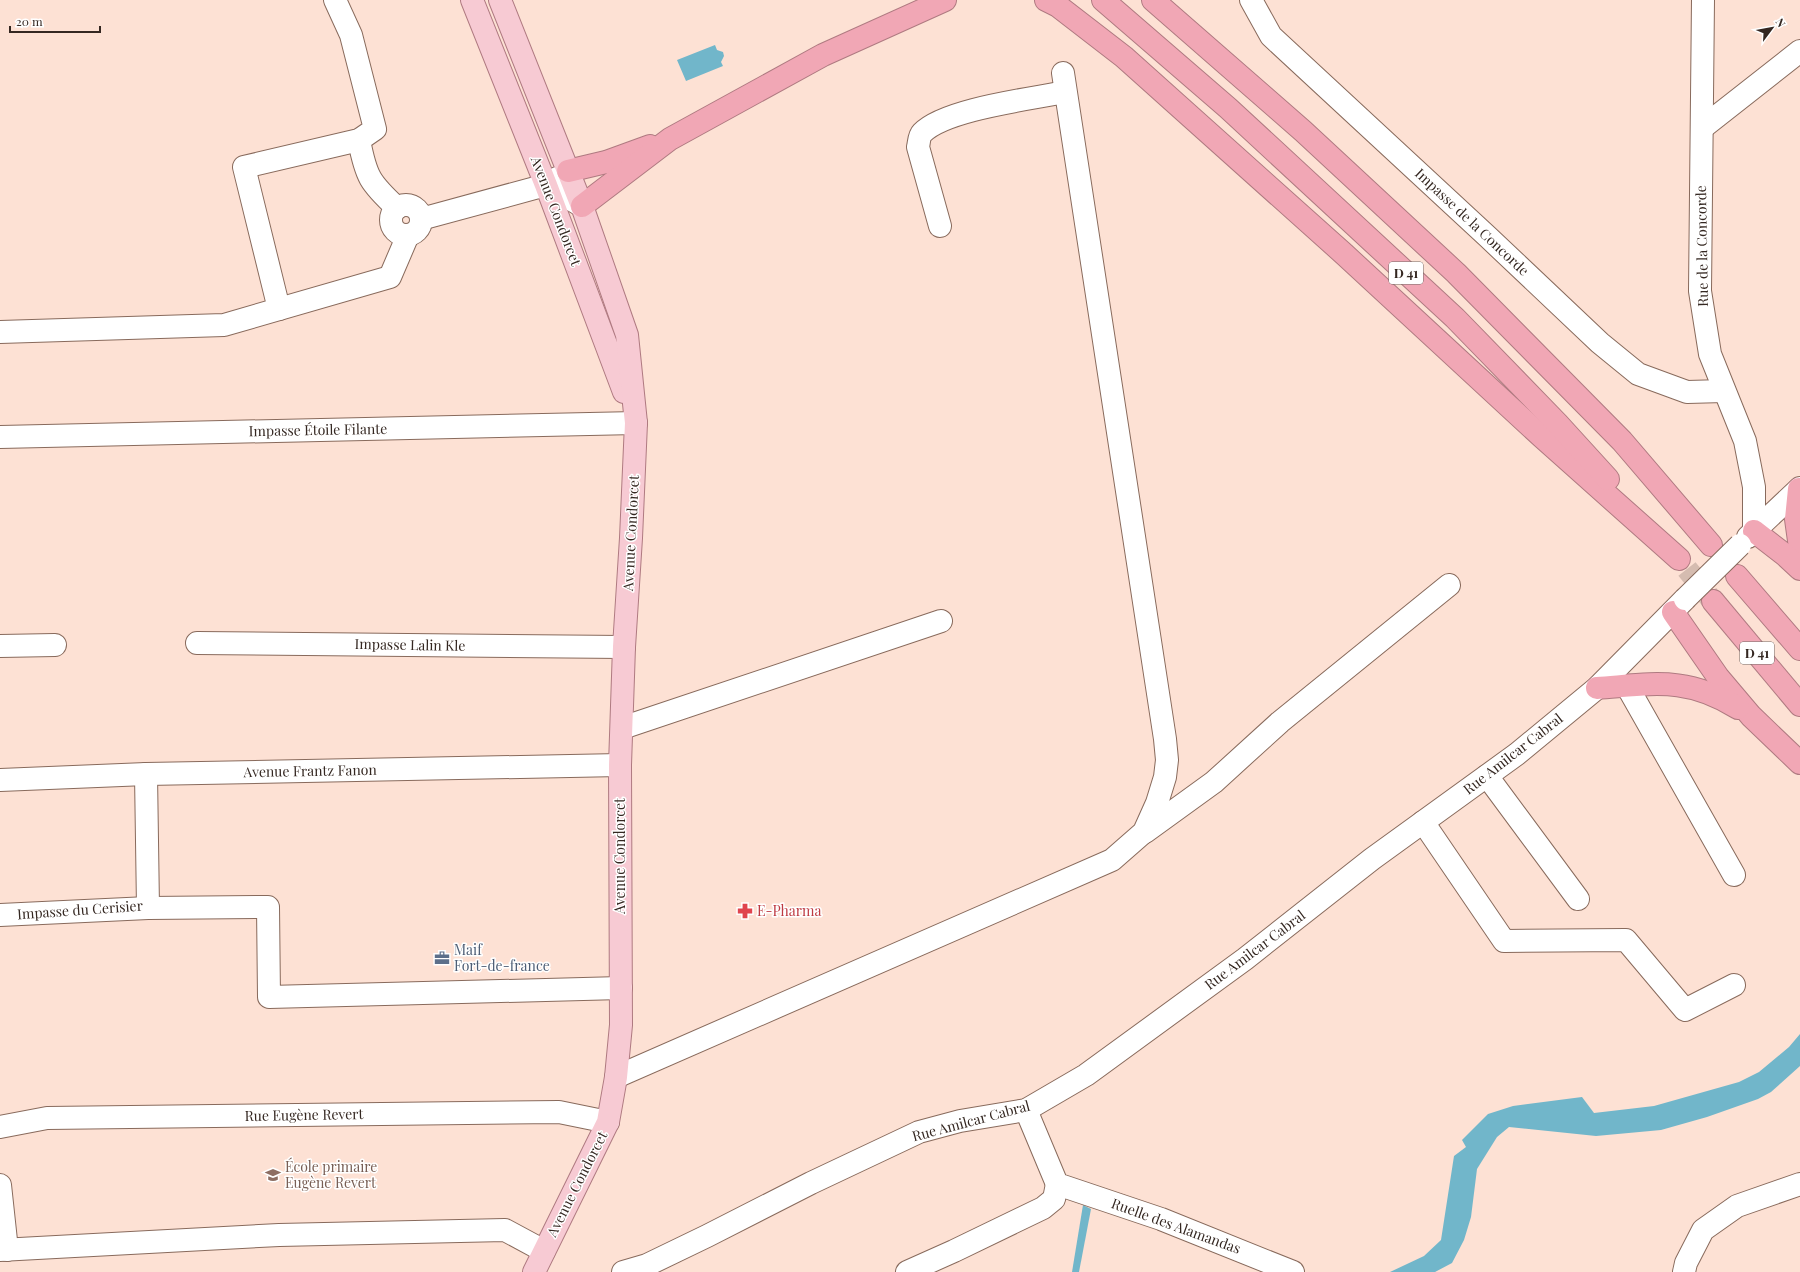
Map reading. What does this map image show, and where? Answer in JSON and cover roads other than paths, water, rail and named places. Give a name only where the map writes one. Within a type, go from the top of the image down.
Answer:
[{"type":"highway","points":[[568,170],[606,162],[670,139],[823,56],[945,0]]},
{"type":"highway","name":"D 41","points":[[1046,0],[1058,6],[1124,57],[1350,260],[1542,437],[1683,564],[1557,423],[1455,318],[1228,108],[1103,0]]},
{"type":"highway","name":"D 41","points":[[1153,0],[1303,131],[1456,273],[1622,441],[1711,545]]},
{"type":"highway","points":[[582,206],[670,139]]},
{"type":"highway","points":[[1799,489],[1796,519],[1800,548]]},
{"type":"highway","points":[[1747,538],[1785,555],[1800,569]]},
{"type":"highway","name":"D 41","points":[[1737,576],[1800,649]]},
{"type":"highway","name":"D 41","points":[[1714,601],[1800,705]]},
{"type":"highway","points":[[1679,605],[1718,677],[1751,716],[1800,763]]},
{"type":"highway","points":[[1597,688],[1669,683],[1693,687],[1720,696],[1751,716]]},
{"type":"main road","name":"Avenue Condorcet","points":[[472,0],[546,185],[636,423]]},
{"type":"main road","name":"Avenue Condorcet","points":[[500,0],[582,206],[627,335],[636,423],[624,647],[620,765],[621,1025],[616,1077],[608,1122],[534,1272]]},
{"type":"street","points":[[279,309],[244,167],[359,140],[376,129],[351,35],[335,0]]},
{"type":"street","name":"Impasse de la Concorde","points":[[1251,0],[1271,36],[1600,343],[1638,374],[1667,386],[1687,392],[1724,391]]},
{"type":"street","name":"Rue de la Concorde","points":[[1703,0],[1700,291],[1710,354],[1745,442],[1754,487],[1747,538]]},
{"type":"street","points":[[1702,128],[1800,51]]},
{"type":"street","points":[[940,226],[918,147],[921,134],[933,124],[956,115],[1064,83],[1166,746],[1166,776],[1157,803],[1144,832]]},
{"type":"street","points":[[359,140],[364,165],[375,187],[398,208],[392,216],[392,226],[399,233],[546,185],[568,170]]},
{"type":"street","points":[[546,185],[582,206]]},
{"type":"street","points":[[0,332],[224,325],[390,277],[415,227]]},
{"type":"street","name":"Impasse Étoile Filante","points":[[0,437],[636,423]]},
{"type":"street","name":"Rue Amilcar Cabral","points":[[624,1272],[647,1265],[811,1183],[919,1132],[960,1121],[1026,1110],[1086,1075],[1245,959],[1372,859],[1517,754],[1597,688],[1747,538],[1799,489]]},
{"type":"street","points":[[616,1077],[1112,860],[1144,832],[1214,782],[1280,722],[1449,585]]},
{"type":"street","points":[[622,728],[941,621]]},
{"type":"street","name":"Impasse Lalin Kle","points":[[197,643],[624,647]]},
{"type":"street","points":[[0,646],[54,645]]},
{"type":"street","points":[[1627,686],[1734,875]]},
{"type":"street","name":"Avenue Frantz Fanon","points":[[0,780],[146,774],[620,765]]},
{"type":"street","name":"Impasse du Cerisier","points":[[0,915],[148,908],[146,774]]},
{"type":"street","points":[[1487,776],[1578,899]]},
{"type":"street","points":[[1423,822],[1504,941],[1626,940],[1685,1010],[1734,985]]},
{"type":"street","points":[[148,908],[268,907],[269,997],[621,988]]},
{"type":"street","points":[[907,1272],[1043,1208],[1054,1199],[1057,1184],[1026,1110]]},
{"type":"street","name":"Rue Eugène Revert","points":[[0,1127],[47,1118],[559,1112],[608,1122]]},
{"type":"street","name":"Ruelle des Alamandas","points":[[1057,1184],[1161,1219],[1293,1272]]},
{"type":"street","points":[[1684,1272],[1686,1263],[1703,1230],[1737,1206],[1800,1184]]},
{"type":"street","points":[[0,1185],[3,1250],[279,1234],[505,1230],[544,1251]]},
{"type":"water","points":[[715,45],[717,50],[723,52],[724,56],[721,62],[723,66],[686,81],[677,60]]},
{"type":"water","points":[[1800,1034],[1800,1066],[1771,1092],[1758,1099],[1707,1117],[1661,1130],[1596,1136],[1509,1127],[1497,1137],[1477,1169],[1471,1217],[1464,1240],[1452,1263],[1435,1272],[1390,1272],[1424,1256],[1441,1240],[1454,1156],[1466,1147],[1462,1140],[1488,1114],[1513,1106],[1582,1097],[1594,1113],[1654,1106],[1739,1082],[1759,1072],[1789,1047]]},
{"type":"water","points":[[1083,1205],[1091,1209],[1079,1272],[1072,1272]]},
{"type":"tunnel","points":[[1687,569],[1711,599]]},
{"type":"place","name":"E-Pharma","points":[[745,911]]},
{"type":"place","name":"Maif Fort-de-france","points":[[442,958]]},
{"type":"place","name":"École primaire Eugène Revert","points":[[273,1175]]}]
